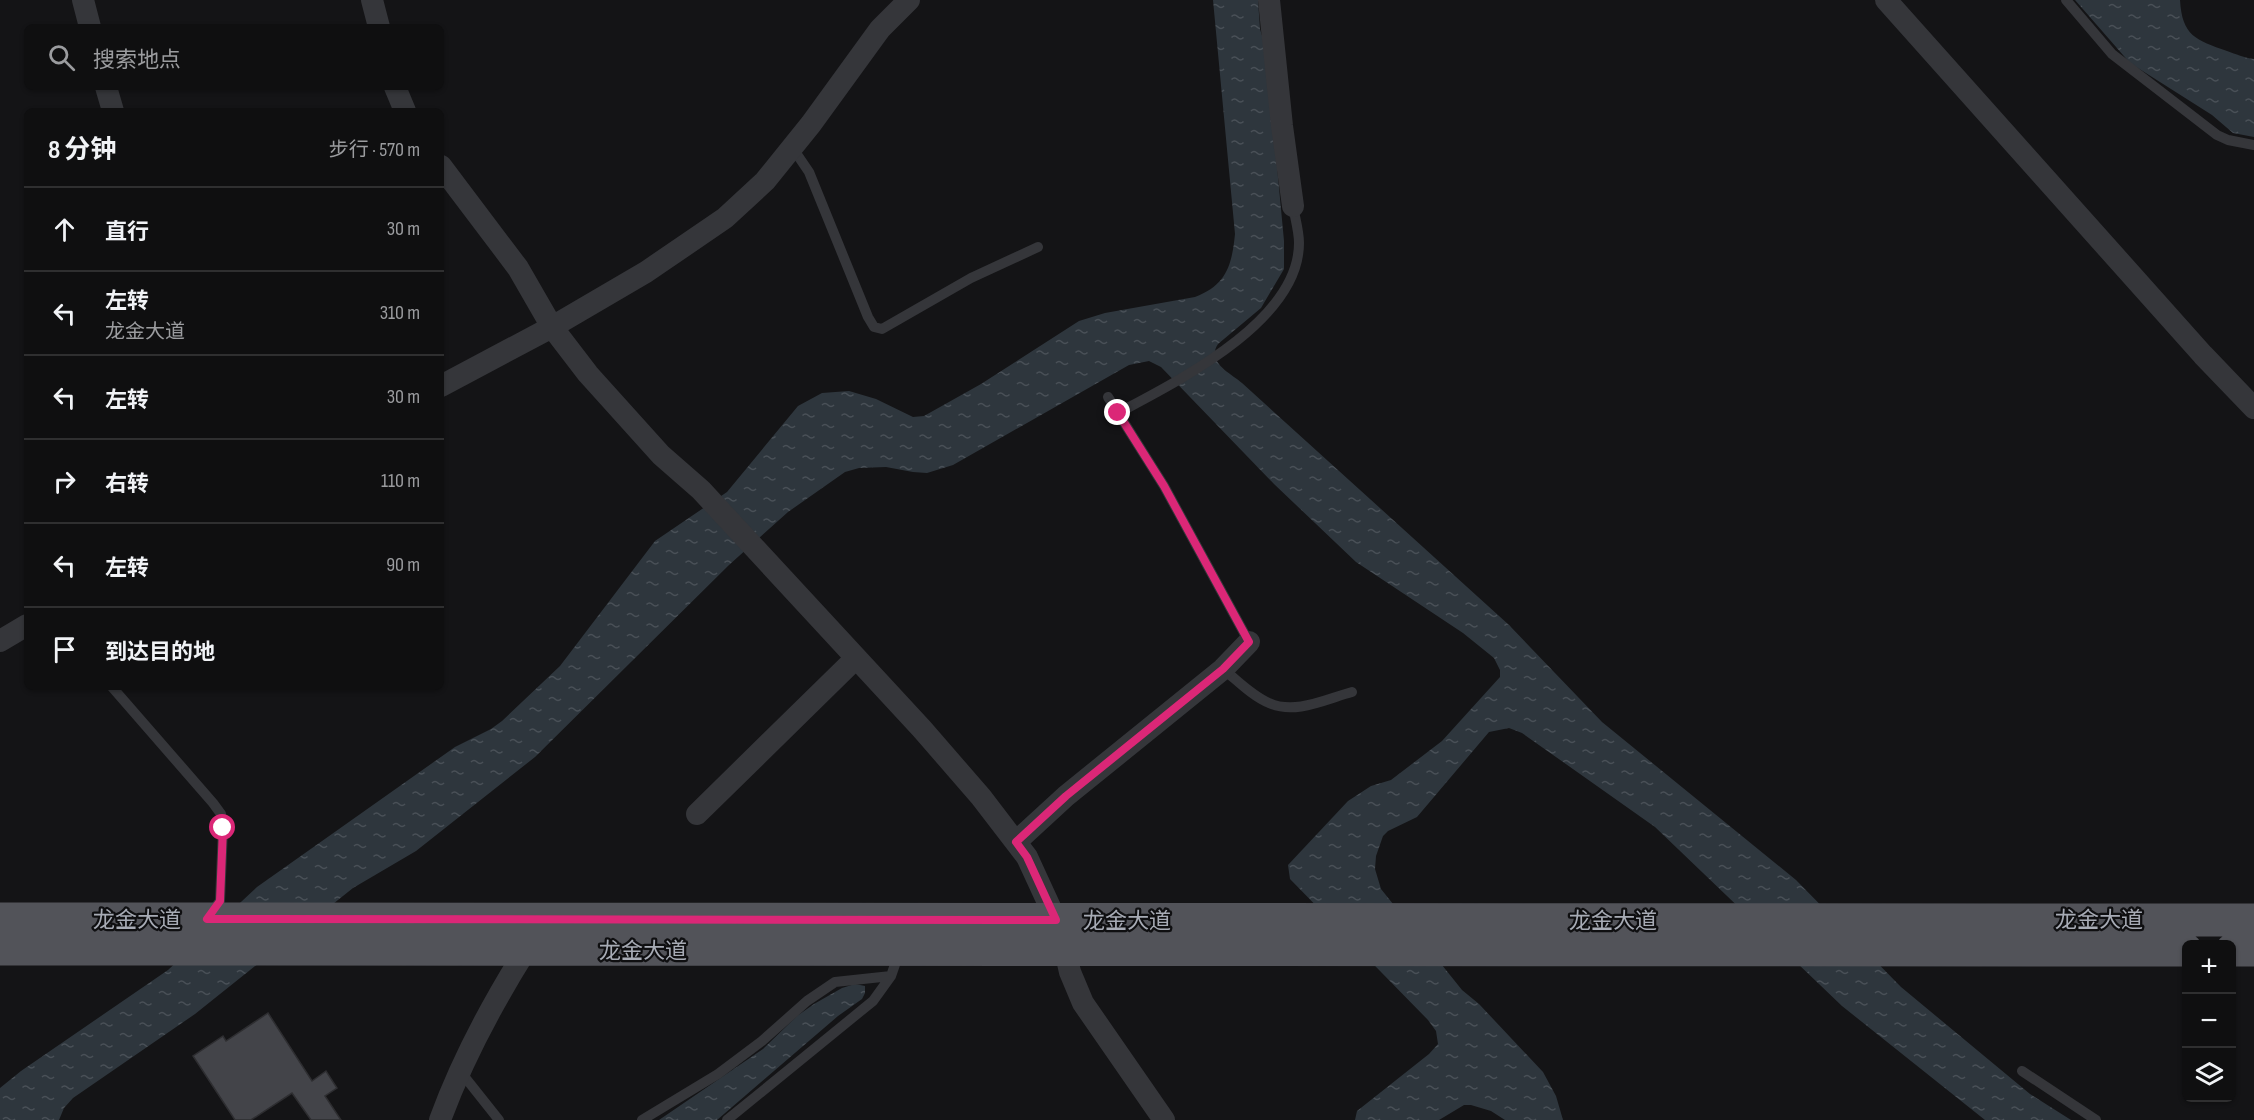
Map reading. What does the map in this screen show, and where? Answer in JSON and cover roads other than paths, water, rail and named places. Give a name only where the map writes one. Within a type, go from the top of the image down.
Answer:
[{"type":"main road","name":"龙金大道","points":[[0,919],[357,919],[1060,935],[1351,951],[2182,950]]},
{"type":"main road","name":"龙金大道","points":[[0,949],[526,950],[895,963],[1060,935],[1316,920],[2254,920]]},
{"type":"main road","points":[[2236,950],[2254,950]]},
{"type":"street","points":[[82,0],[89,24]]},
{"type":"street","points":[[372,0],[379,24]]},
{"type":"street","points":[[444,384],[552,327],[646,272],[725,218],[765,181],[880,29],[909,0]]},
{"type":"street","points":[[1269,0],[1281,126],[1293,206]]},
{"type":"street","points":[[1886,0],[2203,355],[2254,408]]},
{"type":"street","points":[[107,90],[112,108]]},
{"type":"street","points":[[396,90],[404,108]]},
{"type":"street","points":[[444,170],[518,268],[552,327],[626,419],[661,455],[701,490],[753,546],[952,763],[1016,842],[1027,857],[1060,935],[1070,972],[1083,1003],[1164,1120]]},
{"type":"street","points":[[0,641],[24,627]]},
{"type":"street","points":[[1016,842],[1066,796],[1223,669],[1249,642]]},
{"type":"street","points":[[697,814],[856,658]]},
{"type":"street","points":[[440,1120],[486,1017],[526,950]]},
{"type":"lane","points":[[2066,0],[2112,54],[2146,82],[2217,135],[2235,142],[2254,145]]},
{"type":"lane","points":[[792,147],[809,172],[874,327],[882,329],[971,278],[1038,247]]},
{"type":"lane","points":[[1118,413],[1218,354],[1253,328],[1287,285],[1293,270],[1299,242],[1293,206]]},
{"type":"lane","points":[[1108,397],[1164,486],[1249,642]]},
{"type":"lane","points":[[1223,669],[1259,698],[1277,706],[1298,707],[1352,692]]},
{"type":"lane","points":[[115,690],[220,814],[223,828],[220,901],[207,919]]},
{"type":"lane","points":[[642,1120],[718,1074],[762,1041],[807,1001],[835,982],[895,963]]},
{"type":"lane","points":[[727,1120],[873,1001],[895,963]]},
{"type":"lane","points":[[460,1071],[499,1120]]},
{"type":"lane","points":[[2022,1071],[2096,1120]]},
{"type":"water","points":[[1213,0],[1258,0],[1260,29],[1266,49],[1284,241],[1284,269],[1261,308],[1218,344],[1215,350],[1217,362],[1509,625],[1602,722],[1796,880],[1901,987],[2030,1094],[2071,1120],[1985,1120],[1842,1006],[1655,827],[1522,733],[1509,728],[1489,732],[1417,817],[1388,831],[1383,836],[1376,856],[1375,869],[1381,889],[1462,990],[1479,1004],[1543,1072],[1556,1096],[1563,1120],[1505,1120],[1491,1111],[1464,1105],[1439,1120],[1355,1120],[1357,1111],[1429,1054],[1438,1044],[1436,1031],[1428,1020],[1290,879],[1288,865],[1348,801],[1371,786],[1391,780],[1442,741],[1500,677],[1500,670],[1494,658],[1463,633],[1356,562],[1274,484],[1161,367],[1149,361],[1129,365],[953,465],[927,473],[886,467],[859,468],[845,472],[788,512],[729,565],[535,757],[416,851],[353,888],[195,1014],[73,1098],[64,1108],[59,1120],[0,1120],[0,1088],[21,1071],[168,970],[257,887],[455,747],[502,721],[560,666],[655,541],[727,492],[798,406],[822,393],[849,391],[876,399],[913,417],[924,416],[981,384],[1079,321],[1105,313],[1195,297],[1206,292],[1221,280],[1232,255],[1235,234]]},
{"type":"water","points":[[2075,0],[2180,0],[2184,22],[2199,40],[2254,59],[2254,137],[2233,133],[2212,115],[2130,63]]},
{"type":"water","points":[[855,984],[865,986],[862,999],[838,1016],[717,1120],[659,1120],[763,1049],[797,1016],[814,1004],[842,988]]}]
